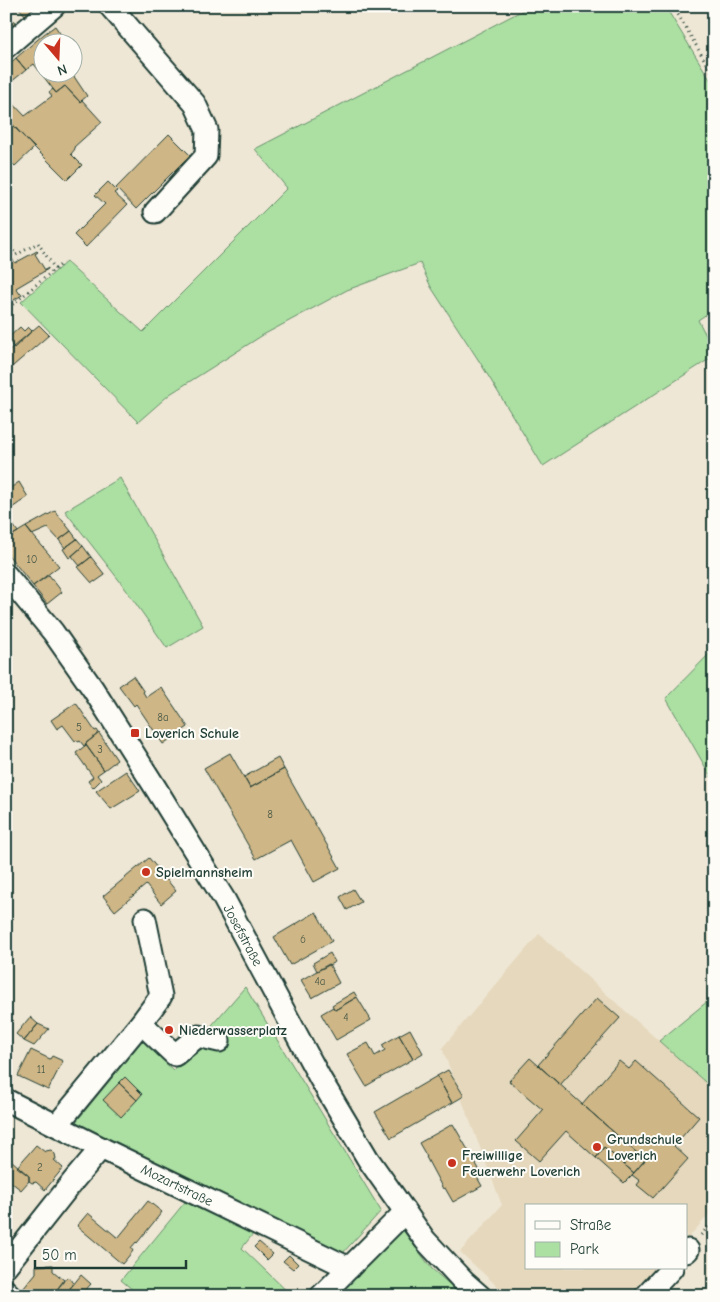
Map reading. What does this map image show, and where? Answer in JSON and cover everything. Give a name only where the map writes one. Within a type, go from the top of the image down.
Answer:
[{"type":"street","points":[[6,47],[54,6]]},
{"type":"street","points":[[110,6],[195,104],[207,130],[206,156],[154,212]]},
{"type":"street","name":"Josefstraße","points":[[6,575],[53,632],[120,731],[224,899],[321,1080],[363,1151],[425,1240],[464,1282],[480,1296]]},
{"type":"street","points":[[57,1125],[161,996],[145,919]]},
{"type":"street","points":[[140,1024],[176,1055],[198,1036],[219,1041]]},
{"type":"street","name":"Mozartstraße","points":[[6,1100],[349,1268]]},
{"type":"street","points":[[6,1266],[101,1148]]},
{"type":"street","points":[[321,1296],[405,1212]]},
{"type":"street","points":[[646,1296],[670,1270]]},
{"type":"street","points":[[6,1291],[11,1296]]},
{"type":"path","points":[[673,6],[714,76]]},
{"type":"path","points":[[6,238],[16,255],[38,243],[55,269]]},
{"type":"path","points":[[6,310],[63,263]]},
{"type":"shaded area","name":"Grundschule Loverich","points":[[539,934],[714,1090],[714,1209],[688,1238],[688,1204],[525,1204],[525,1270],[659,1270],[637,1296],[508,1296],[460,1252],[502,1205],[442,1048]]},
{"type":"green space","points":[[531,6],[665,6],[714,86],[714,309],[698,320],[714,351],[714,356],[543,466],[481,364],[431,287],[420,263],[347,290],[263,335],[170,394],[138,422],[21,302],[66,262],[143,332],[287,188],[255,149]]},
{"type":"green space","points":[[120,478],[203,626],[167,648],[122,584],[65,511]]},
{"type":"green space","points":[[714,649],[714,774],[711,777],[666,698]]},
{"type":"green space","points":[[245,987],[381,1211],[341,1255],[75,1123],[142,1041],[173,1070]]},
{"type":"green space","points":[[714,996],[714,1090],[659,1041]]},
{"type":"green space","points":[[185,1202],[253,1234],[242,1248],[292,1296],[140,1296],[121,1280]]},
{"type":"green space","points":[[399,1225],[432,1269],[463,1296],[326,1296]]},
{"type":"building","points":[[17,6],[37,6],[26,16]]},
{"type":"building","points":[[6,14],[17,24],[6,33]]},
{"type":"building","points":[[55,26],[59,32],[47,32]]},
{"type":"building","points":[[32,44],[32,66],[26,70],[16,58]]},
{"type":"building","points":[[16,58],[26,70],[6,86],[6,67]]},
{"type":"building","points":[[48,82],[78,82],[87,96],[80,102],[65,86],[56,93]]},
{"type":"building","points":[[65,86],[80,102],[82,100],[102,122],[74,147],[75,149],[71,154],[82,165],[67,180],[6,117],[6,96],[25,116],[52,96],[49,92],[53,89],[56,93]]},
{"type":"building","points":[[6,117],[34,148],[15,166],[6,157]]},
{"type":"building","points":[[169,134],[190,155],[136,209],[116,188]]},
{"type":"building","points":[[108,182],[117,191],[114,193],[127,205],[86,247],[74,235],[105,204],[95,195]]},
{"type":"building","points":[[6,248],[13,255],[11,257],[15,263],[37,251],[35,254],[45,270],[48,269],[16,288],[22,295],[6,305]]},
{"type":"building","points":[[39,325],[49,335],[6,372],[6,353]]},
{"type":"building","points":[[20,327],[24,331],[28,327],[32,331],[14,348],[7,339]]},
{"type":"building","points":[[19,482],[28,497],[6,512],[6,491]]},
{"type":"building","points":[[55,511],[71,531],[59,540],[48,528],[32,535],[26,527]]},
{"type":"building","points":[[6,515],[18,532],[6,539]]},
{"type":"building","points":[[26,527],[59,566],[33,586],[6,552],[6,539]]},
{"type":"building","points":[[71,531],[77,539],[65,548],[59,540]]},
{"type":"building","points":[[77,539],[83,546],[69,558],[63,549]]},
{"type":"building","points":[[83,546],[91,557],[80,566],[72,556]]},
{"type":"building","points":[[91,557],[105,575],[92,583],[78,567]]},
{"type":"building","points":[[49,575],[62,592],[47,604],[33,586]]},
{"type":"building","points":[[133,676],[146,697],[161,687],[188,727],[163,744],[136,704],[134,706],[119,686]]},
{"type":"building","points":[[76,703],[95,731],[97,730],[99,733],[84,746],[80,741],[75,741],[63,725],[57,729],[51,720]]},
{"type":"building","points":[[99,733],[117,760],[104,770],[85,744]]},
{"type":"building","points":[[86,745],[104,770],[97,775],[101,780],[93,788],[88,781],[93,777],[76,753]]},
{"type":"building","points":[[230,753],[250,788],[284,769],[340,868],[314,882],[291,840],[256,859],[204,768]]},
{"type":"building","points":[[278,758],[284,769],[250,788],[244,777]]},
{"type":"building","points":[[126,771],[140,791],[111,809],[96,791]]},
{"type":"building","name":"Spielmannsheim","points":[[149,858],[176,891],[161,904],[146,885],[115,911],[103,896]]},
{"type":"building","points":[[353,889],[361,902],[347,910],[340,897]]},
{"type":"building","points":[[316,912],[332,941],[290,965],[274,937]]},
{"type":"building","points":[[330,953],[335,962],[317,971],[313,963]]},
{"type":"building","points":[[329,964],[339,983],[312,998],[301,980]]},
{"type":"building","points":[[354,992],[357,997],[335,1010],[332,1005]]},
{"type":"building","points":[[357,997],[371,1020],[336,1040],[321,1014],[333,1007],[335,1010]]},
{"type":"building","points":[[597,998],[620,1018],[560,1085],[538,1065]]},
{"type":"building","points":[[30,1017],[38,1024],[24,1041],[16,1034]]},
{"type":"building","points":[[38,1024],[49,1029],[34,1046],[24,1041]]},
{"type":"building","points":[[410,1029],[423,1053],[413,1059],[399,1035]]},
{"type":"building","points":[[399,1035],[413,1059],[366,1086],[347,1054],[368,1043],[375,1056],[385,1050],[382,1045]]},
{"type":"building","points":[[31,1050],[50,1059],[52,1056],[63,1061],[48,1090],[18,1076]]},
{"type":"building","points":[[530,1058],[645,1160],[634,1173],[604,1147],[596,1158],[566,1131],[539,1161],[516,1141],[543,1110],[509,1081]]},
{"type":"building","points":[[619,1061],[629,1069],[636,1061],[699,1117],[674,1146],[688,1159],[653,1198],[637,1185],[640,1181],[632,1175],[645,1160],[582,1104]]},
{"type":"building","points":[[448,1070],[464,1096],[452,1103],[437,1076]]},
{"type":"building","points":[[437,1076],[452,1103],[391,1138],[375,1112]]},
{"type":"building","points":[[125,1077],[142,1094],[137,1100],[119,1083]]},
{"type":"building","points":[[119,1083],[137,1100],[121,1117],[103,1100]]},
{"type":"building","name":"Freiwillige Feuerwehr Loverich","points":[[453,1124],[479,1169],[474,1172],[482,1186],[453,1202],[445,1188],[443,1189],[419,1143]]},
{"type":"building","points":[[36,1145],[45,1152],[51,1150],[55,1154],[56,1159],[54,1160],[63,1168],[45,1190],[36,1182],[32,1183],[29,1181],[29,1176],[17,1167]]},
{"type":"building","points":[[604,1147],[634,1173],[624,1183],[596,1158]]},
{"type":"building","points":[[11,1160],[29,1176],[29,1181],[21,1190],[6,1178],[6,1165]]},
{"type":"building","points":[[148,1201],[162,1212],[131,1248],[133,1251],[122,1264],[77,1226],[88,1213],[118,1238]]},
{"type":"building","points":[[259,1242],[273,1254],[267,1260],[254,1247]]},
{"type":"building","points":[[289,1255],[298,1264],[293,1269],[283,1261]]},
{"type":"building","points":[[53,1265],[53,1271],[64,1280],[52,1296],[32,1296],[23,1289],[36,1273],[36,1266]]},
{"type":"building","points":[[81,1275],[91,1284],[80,1296],[64,1296]]},
{"type":"building","points":[[67,1277],[74,1283],[64,1296],[52,1296]]},
{"type":"place","name":"Loverich Schule","points":[[135,733]]},
{"type":"place","name":"Spielmannsheim","points":[[146,872]]},
{"type":"place","name":"Niederwasserplatz","points":[[169,1030]]},
{"type":"place","name":"Grundschule Loverich","points":[[597,1147]]},
{"type":"place","name":"Freiwillige Feuerwehr Loverich","points":[[452,1163]]}]
